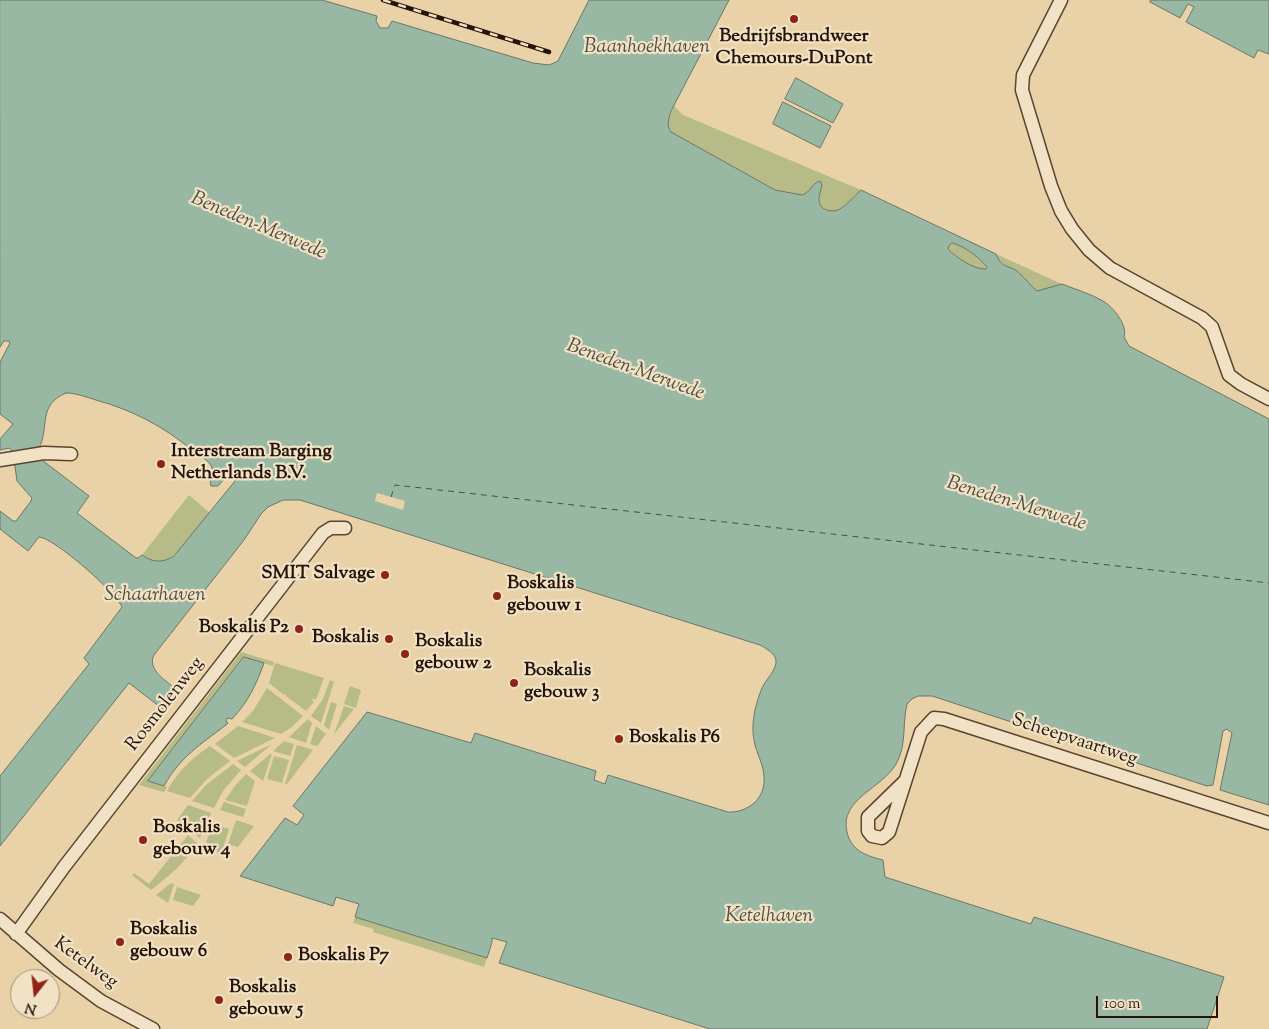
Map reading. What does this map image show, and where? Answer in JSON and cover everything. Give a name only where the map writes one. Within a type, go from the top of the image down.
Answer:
[{"type":"street","points":[[1061,0],[1023,75],[1022,90],[1051,186],[1061,211],[1088,250],[1110,268],[1202,318],[1212,328],[1229,375],[1241,384],[1269,399]]},
{"type":"street","points":[[2,459],[44,453],[71,454]]},
{"type":"street","name":"Rosmolenweg","points":[[16,934],[68,862],[323,533],[331,528],[345,528]]},
{"type":"street","name":"Scheepvaartweg","points":[[905,781],[921,732],[934,718],[944,718],[1269,823]]},
{"type":"street","name":"Ketelweg","points":[[0,919],[59,970],[101,1001],[152,1029]]},
{"type":"green space","points":[[674,106],[683,115],[861,190],[842,208],[831,211],[826,210],[820,205],[820,193],[802,195],[775,190],[671,132],[668,122]]},
{"type":"green space","points":[[952,243],[961,246],[976,256],[987,267],[986,270],[971,265],[956,255],[948,248]]},
{"type":"green space","points":[[996,254],[1062,284],[1037,292],[1017,271],[1003,264]]},
{"type":"green space","points":[[189,495],[210,513],[168,560],[156,561],[142,555]]},
{"type":"green space","points":[[241,652],[274,662],[273,666],[244,657],[149,781],[167,787],[164,792],[139,785]]},
{"type":"green space","points":[[275,663],[324,678],[317,697],[315,700],[313,698],[314,702],[306,711],[269,683]]},
{"type":"green space","points":[[330,680],[334,682],[321,723],[311,716],[323,699]]},
{"type":"green space","points":[[350,686],[361,690],[356,708],[344,704]]},
{"type":"green space","points":[[267,688],[303,716],[292,727],[281,734],[242,722],[253,711]]},
{"type":"green space","points":[[331,702],[337,704],[329,730],[324,725]]},
{"type":"green space","points":[[344,706],[354,709],[334,734]]},
{"type":"green space","points":[[308,719],[312,723],[306,743],[289,737]]},
{"type":"green space","points":[[238,726],[275,738],[234,758],[215,744]]},
{"type":"green space","points":[[316,726],[326,734],[317,746],[310,744]]},
{"type":"green space","points":[[284,741],[294,744],[290,756],[273,751]]},
{"type":"green space","points":[[272,744],[245,767],[237,761]]},
{"type":"green space","points":[[297,745],[313,750],[287,784],[285,784]]},
{"type":"green space","points":[[210,746],[230,761],[207,779],[190,798],[167,791],[185,766]]},
{"type":"green space","points":[[272,754],[263,781],[250,771]]},
{"type":"green space","points":[[274,756],[289,760],[282,783],[267,779]]},
{"type":"green space","points":[[233,764],[241,770],[223,791],[214,808],[192,801],[206,785]]},
{"type":"green space","points":[[246,774],[255,781],[247,806],[225,800],[235,786]]},
{"type":"green space","points":[[224,802],[246,809],[243,817],[220,810]]},
{"type":"green space","points":[[188,805],[211,813],[200,838],[177,820]]},
{"type":"green space","points":[[236,820],[254,826],[238,847],[228,844]]},
{"type":"green space","points":[[213,825],[229,829],[221,855],[206,842]]},
{"type":"green space","points":[[188,835],[197,843],[193,850],[177,868],[151,890],[132,875],[134,873],[149,884]]},
{"type":"green space","points":[[171,883],[174,884],[168,903],[156,895]]},
{"type":"green space","points":[[177,887],[201,895],[193,906],[173,900]]},
{"type":"green space","points":[[355,917],[487,958],[484,967],[373,932],[374,929],[353,923]]},
{"type":"water","points":[[0,0],[322,0],[377,16],[376,21],[380,28],[388,28],[392,21],[533,63],[549,65],[558,61],[589,0],[729,0],[671,111],[668,125],[671,132],[775,190],[802,195],[820,181],[822,185],[819,198],[821,207],[834,211],[843,207],[861,190],[996,254],[1004,265],[1017,271],[1037,291],[1062,284],[1098,298],[1111,307],[1119,317],[1124,327],[1124,337],[1129,346],[1269,419],[1269,805],[1220,790],[1232,733],[1227,729],[1223,731],[1213,785],[1207,786],[932,696],[918,696],[907,704],[902,750],[896,764],[882,780],[856,802],[849,811],[846,821],[847,832],[852,844],[860,852],[883,860],[885,877],[1031,924],[1034,917],[1224,977],[1207,1029],[710,1029],[499,963],[507,942],[492,938],[487,958],[355,917],[359,904],[336,897],[333,906],[240,876],[285,818],[297,825],[304,815],[293,806],[367,712],[471,743],[475,733],[596,771],[594,780],[605,784],[608,775],[728,812],[742,810],[754,803],[762,792],[764,785],[763,768],[754,740],[753,721],[760,693],[775,667],[776,660],[772,653],[760,645],[300,500],[283,500],[268,507],[261,514],[244,540],[154,655],[152,661],[156,671],[179,691],[164,710],[129,683],[0,846],[0,776],[89,664],[84,658],[122,607],[109,590],[70,555],[57,546],[39,537],[28,551],[0,529],[0,511],[13,521],[16,521],[32,498],[17,481],[13,452],[9,448],[0,450],[0,439],[13,424],[0,414],[0,362],[10,343],[9,341],[4,341],[0,347]],"holes":[[[952,243],[961,246],[976,256],[984,263],[987,267],[986,269],[971,265],[956,256],[948,249]],[[66,393],[81,395],[109,404],[147,420],[170,433],[210,464],[212,467],[211,486],[218,486],[227,476],[234,473],[235,481],[174,556],[158,561],[150,560],[142,555],[136,558],[77,513],[89,496],[42,460],[39,448],[48,410],[57,398]]]},
{"type":"water","points":[[1151,0],[1269,0],[1269,54],[1258,50],[1254,58],[1186,22],[1194,7],[1188,4],[1180,18],[1150,2]]},
{"type":"water","points":[[796,78],[843,104],[833,123],[785,99]]},
{"type":"water","points":[[783,102],[831,126],[820,148],[773,124]]},
{"type":"water","points":[[244,657],[264,663],[251,693],[238,713],[232,719],[227,718],[226,722],[228,723],[226,725],[184,759],[164,786],[148,781]]},
{"type":"pier","points":[[377,493],[405,501],[403,510],[375,501]]},
{"type":"ferry route","points":[[391,497],[395,485],[1269,583]]},
{"type":"railway","points":[[383,0],[549,52]]},
{"type":"place","name":"Bedrijfsbrandweer Chemours-DuPont","points":[[794,19]]},
{"type":"place","name":"Interstream Barging Netherlands B.V.","points":[[161,464]]},
{"type":"place","name":"SMIT Salvage","points":[[385,575]]},
{"type":"place","name":"Boskalis gebouw 1","points":[[497,596]]},
{"type":"place","name":"Boskalis P2","points":[[299,629]]},
{"type":"place","name":"Boskalis","points":[[389,639]]},
{"type":"place","name":"Boskalis gebouw 2","points":[[405,654]]},
{"type":"place","name":"Boskalis gebouw 3","points":[[514,683]]},
{"type":"place","name":"Boskalis P6","points":[[619,739]]},
{"type":"place","name":"Boskalis gebouw 4","points":[[143,840]]},
{"type":"place","name":"Boskalis gebouw 6","points":[[120,942]]},
{"type":"place","name":"Boskalis P7","points":[[288,957]]},
{"type":"place","name":"Boskalis gebouw 5","points":[[219,1000]]},
{"type":"water label","name":"Baanhoekhaven","points":[[647,49]]},
{"type":"water label","name":"Beneden-Merwede","points":[[258,227]]},
{"type":"water label","name":"Beneden-Merwede","points":[[635,371]]},
{"type":"water label","name":"Beneden-Merwede","points":[[1016,505]]},
{"type":"water label","name":"Schaarhaven","points":[[155,597]]},
{"type":"water label","name":"Ketelhaven","points":[[769,918]]}]
